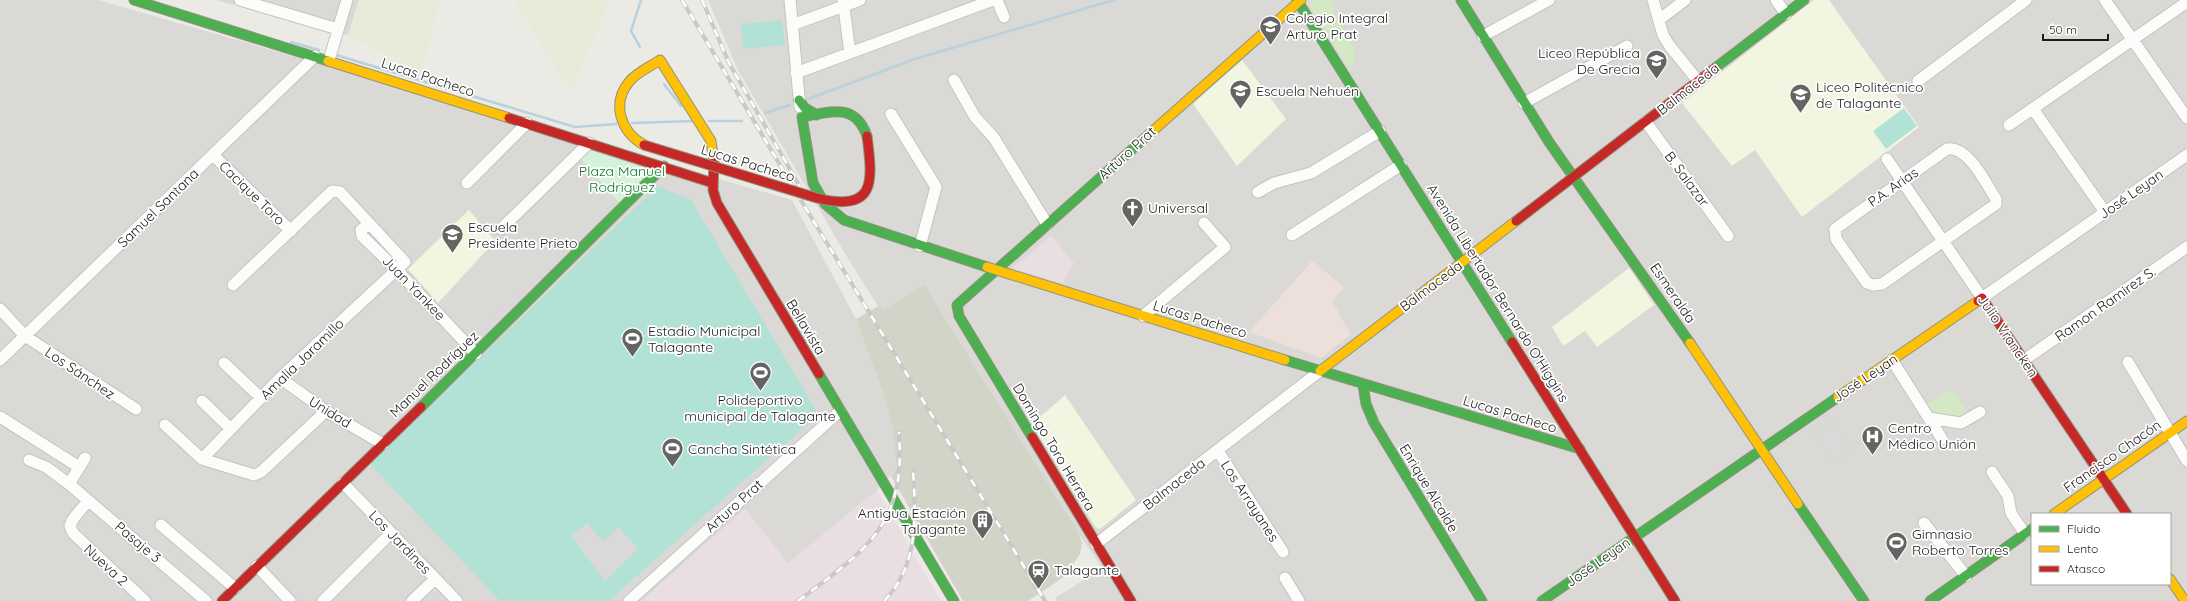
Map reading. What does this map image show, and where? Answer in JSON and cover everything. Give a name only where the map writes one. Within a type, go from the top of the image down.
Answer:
[{"type":"main road","name":"Lucas Pacheco","points":[[134,0],[329,60],[713,182]]},
{"type":"main road","name":"Esmeralda","points":[[1461,0],[1524,103],[1864,601]]},
{"type":"main road","name":"Balmaceda","points":[[1320,371],[1804,0]]},
{"type":"main road","name":"Avenida Libertador Bernardo O'Higgins","points":[[1299,1],[1675,601]]},
{"type":"main road","name":"Arturo Prat","points":[[957,307],[960,300],[1299,1]]},
{"type":"main road","name":"Lucas Pacheco","points":[[660,60],[630,81],[620,98],[621,117],[626,131],[633,139],[644,145],[817,198],[845,203],[862,195],[870,183],[867,136],[864,124],[854,114],[835,112],[802,117],[813,183],[820,198],[831,210],[844,220],[920,246],[1363,385],[1580,450]]},
{"type":"main road","name":"Bellavista","points":[[660,60],[711,141],[714,158],[713,182],[717,203],[954,601]]},
{"type":"main road","points":[[799,100],[805,108],[817,115],[811,121],[804,134]]},
{"type":"main road","name":"Manuel Rodríguez","points":[[222,601],[476,354],[664,166]]},
{"type":"main road","name":"José Leyan","points":[[1542,601],[1982,298]]},
{"type":"main road","name":"Julio Vrancken","points":[[1982,298],[2126,513]]},
{"type":"main road","name":"Domingo Toro Herrera","points":[[957,307],[963,323],[1131,601]]},
{"type":"main road","name":"Enrique Alcalde","points":[[1363,385],[1366,404],[1374,423],[1482,601]]},
{"type":"main road","name":"Francisco Chacón","points":[[2055,513],[2187,421]]},
{"type":"main road","points":[[1930,601],[2028,532]]},
{"type":"main road","points":[[2171,580],[2185,601]]},
{"type":"street","points":[[240,0],[338,29]]},
{"type":"street","points":[[329,60],[347,0]]},
{"type":"street","points":[[790,0],[796,73],[802,117]]},
{"type":"street","points":[[792,25],[844,3],[860,0]]},
{"type":"street","points":[[796,73],[993,0]]},
{"type":"street","points":[[997,0],[1004,18]]},
{"type":"street","points":[[1483,36],[1549,0]]},
{"type":"street","points":[[1653,0],[1669,45],[1698,81]]},
{"type":"street","points":[[1659,20],[1685,0]]},
{"type":"street","points":[[1776,0],[1786,14]]},
{"type":"street","points":[[1918,81],[2026,0]]},
{"type":"street","points":[[2105,0],[2187,118]]},
{"type":"street","points":[[2009,125],[2187,2]]},
{"type":"street","points":[[844,3],[850,53]]},
{"type":"street","points":[[1524,103],[1627,46]]},
{"type":"street","name":"Samuel Santana","points":[[0,360],[315,56]]},
{"type":"street","points":[[954,80],[976,117],[994,138],[1047,224]]},
{"type":"street","points":[[2033,109],[2105,212]]},
{"type":"street","points":[[891,114],[936,187],[936,194],[920,246]]},
{"type":"street","name":"B. Salazar","points":[[1646,122],[1728,236]]},
{"type":"street","points":[[467,183],[527,123]]},
{"type":"street","points":[[1258,192],[1274,183],[1310,173],[1380,131]]},
{"type":"street","points":[[501,229],[589,143]]},
{"type":"street","name":"P.A. Arias","points":[[1956,149],[1968,157],[1997,202],[1943,242],[1882,284],[1873,285],[1865,281],[1836,239],[1835,231],[1839,225],[1902,181],[1943,152],[1956,149]]},
{"type":"street","name":"Cacique Toro","points":[[212,155],[291,231]]},
{"type":"street","name":"José Leyan","points":[[1982,298],[2187,155]]},
{"type":"street","name":"Julio Vrancken","points":[[1887,159],[1982,298]]},
{"type":"street","points":[[1292,235],[1401,165]]},
{"type":"street","name":"Juan Yankee","points":[[291,231],[329,191],[340,192],[369,224],[401,265],[476,354]]},
{"type":"street","points":[[1143,316],[1225,247],[1204,223]]},
{"type":"street","points":[[233,285],[291,231]]},
{"type":"street","name":"Ramon Ramirez S.","points":[[2024,360],[2187,247]]},
{"type":"street","name":"Amalia Jaramillo","points":[[202,459],[280,378],[401,265]]},
{"type":"street","name":"Los Sánchez","points":[[0,309],[25,336],[136,409]]},
{"type":"street","points":[[1892,360],[1942,439]]},
{"type":"street","points":[[2128,362],[2187,461]]},
{"type":"street","points":[[224,363],[260,398]]},
{"type":"street","name":"Balmaceda","points":[[1096,544],[1320,371]]},
{"type":"street","name":"Unidad","points":[[280,378],[326,411],[383,444]]},
{"type":"street","points":[[202,401],[231,429]]},
{"type":"street","points":[[165,425],[202,459],[250,475],[258,474],[326,411]]},
{"type":"street","name":"Arturo Prat","points":[[629,601],[840,411]]},
{"type":"street","points":[[1929,418],[1961,423],[1980,412]]},
{"type":"street","points":[[0,417],[54,453],[82,463],[69,484]]},
{"type":"street","name":"Los Arrayanes","points":[[1218,451],[1283,552]]},
{"type":"street","points":[[46,467],[54,453]]},
{"type":"street","name":"Pasaje 3","points":[[30,460],[46,467],[69,484],[206,601]]},
{"type":"street","points":[[1992,472],[2008,496],[2011,513],[2028,532]]},
{"type":"street","name":"Los Jardines","points":[[343,483],[457,601]]},
{"type":"street","name":"Nueva 2","points":[[88,501],[73,519],[70,526],[73,533],[145,601]]},
{"type":"street","points":[[1924,523],[1966,576]]},
{"type":"street","points":[[161,525],[235,588]]},
{"type":"street","points":[[323,601],[391,533]]},
{"type":"street","points":[[257,566],[290,601]]},
{"type":"street","points":[[1284,578],[1299,601]]},
{"type":"street","points":[[412,601],[435,579]]},
{"type":"shaded area","points":[[0,0],[98,0],[792,200],[856,319],[886,401],[892,425],[897,469],[877,490],[788,564],[745,509],[642,601],[0,601]]},
{"type":"shaded area","points":[[215,0],[359,0],[348,35]]},
{"type":"shaded area","points":[[359,0],[440,0],[422,73],[348,35]]},
{"type":"shaded area","points":[[514,0],[609,0],[571,93]]},
{"type":"shaded area","points":[[708,0],[2187,0],[2187,601],[1057,601],[1055,598],[1102,568],[1079,534],[897,336],[847,257],[738,70]]},
{"type":"shaded area","name":"Liceo Politécnico de Talagante","points":[[1814,0],[1829,0],[1919,127],[1802,217],[1755,150],[1732,166],[1682,103]]},
{"type":"shaded area","points":[[782,20],[785,45],[743,49],[741,24]]},
{"type":"shaded area","name":"Escuela Nehuén","points":[[1242,60],[1286,119],[1237,166],[1193,104]]},
{"type":"shaded area","points":[[1904,108],[1917,126],[1886,149],[1873,131]]},
{"type":"shaded area","name":"Estadio Municipal Talagante","points":[[658,186],[691,200],[816,410],[816,416],[609,601],[500,601],[370,464]]},
{"type":"shaded area","name":"Escuela Presidente Prieto","points":[[469,210],[495,241],[438,303],[408,269]]},
{"type":"shaded area","points":[[1051,236],[1074,263],[1063,283],[1015,270],[1014,267]]},
{"type":"shaded area","points":[[1312,261],[1344,287],[1332,301],[1351,334],[1321,358],[1249,332]]},
{"type":"shaded area","points":[[1629,268],[1654,305],[1597,347],[1585,331],[1563,346],[1552,327]]},
{"type":"shaded area","points":[[924,285],[1079,534],[1082,543],[1080,554],[1067,573],[1061,579],[1028,601],[963,601],[891,476],[897,469],[892,425],[886,401],[856,319],[879,306],[884,310]]},
{"type":"shaded area","points":[[520,290],[526,296],[478,344],[472,337]]},
{"type":"shaded area","points":[[1065,395],[1136,500],[1100,529],[1096,528],[1032,424]]},
{"type":"shaded area","points":[[1832,420],[1852,450],[1834,462],[1814,432]]},
{"type":"shaded area","points":[[877,490],[941,601],[642,601],[745,509],[788,563]]},
{"type":"shaded area","points":[[587,523],[603,541],[619,527],[638,549],[605,581],[571,536]]},
{"type":"green space","points":[[1311,0],[1335,0],[1330,4],[1356,53],[1351,72],[1309,4]]},
{"type":"green space","name":"Plaza Manuel Rodriguez","points":[[586,149],[645,168],[650,175],[621,205],[580,158]]},
{"type":"green space","points":[[1952,389],[1968,415],[1961,420],[1936,415],[1927,404]]},
{"type":"waterway","points":[[640,47],[631,31],[641,0]]},
{"type":"waterway","points":[[808,99],[915,59],[1114,0]]},
{"type":"waterway","points":[[291,42],[319,50]]},
{"type":"waterway","points":[[336,55],[575,127],[616,124]]},
{"type":"waterway","points":[[664,84],[681,106]]},
{"type":"waterway","points":[[765,113],[790,105]]},
{"type":"waterway","points":[[632,123],[692,121]]},
{"type":"waterway","points":[[709,121],[742,121]]},
{"type":"railway","points":[[682,0],[808,212],[1045,601]]},
{"type":"railway","points":[[702,0],[729,63],[807,199]]},
{"type":"railway","points":[[798,601],[844,566],[877,532],[888,513],[896,491],[900,464],[899,432]]},
{"type":"railway","points":[[884,601],[904,572],[913,540],[915,506],[913,471]]},
{"type":"traffic: fast","points":[[134,0],[328,61]]},
{"type":"traffic: fast","points":[[1297,0],[1512,342]]},
{"type":"traffic: fast","points":[[1461,0],[1549,142],[1690,343]]},
{"type":"traffic: fast","points":[[1715,68],[1804,0]]},
{"type":"traffic: fast","points":[[799,100],[805,108],[817,115]]},
{"type":"traffic: fast","points":[[867,136],[862,125],[856,118],[849,114],[832,112],[802,117],[813,183],[825,204],[844,220],[987,267]]},
{"type":"traffic: fast","points":[[1032,437],[959,316],[957,305],[1147,136]]},
{"type":"traffic: fast","points":[[421,407],[664,166]]},
{"type":"traffic: fast","points":[[1285,360],[1580,449]]},
{"type":"traffic: fast","points":[[819,374],[954,601]]},
{"type":"traffic: fast","points":[[1363,385],[1366,404],[1374,423],[1482,601]]},
{"type":"traffic: fast","points":[[1542,601],[1838,397]]},
{"type":"traffic: fast","points":[[1798,504],[1864,601]]},
{"type":"traffic: fast","points":[[1930,601],[2031,530]]},
{"type":"traffic: slow","points":[[1147,136],[1301,0]]},
{"type":"traffic: slow","points":[[644,145],[629,133],[624,125],[621,117],[621,99],[624,90],[632,78],[660,60],[711,141],[714,162]]},
{"type":"traffic: slow","points":[[328,61],[509,118]]},
{"type":"traffic: slow","points":[[1320,371],[1516,221]]},
{"type":"traffic: slow","points":[[987,267],[1285,360]]},
{"type":"traffic: slow","points":[[1838,397],[1978,301]]},
{"type":"traffic: slow","points":[[1690,343],[1798,504]]},
{"type":"traffic: slow","points":[[2055,513],[2187,421]]},
{"type":"traffic: slow","points":[[2171,580],[2185,601]]},
{"type":"traffic: jam","points":[[1516,221],[1715,68]]},
{"type":"traffic: jam","points":[[509,118],[713,183]]},
{"type":"traffic: jam","points":[[644,145],[817,198],[836,202],[851,201],[860,197],[866,190],[869,180],[870,167],[867,136]]},
{"type":"traffic: jam","points":[[714,162],[713,190],[717,203],[819,374]]},
{"type":"traffic: jam","points":[[1978,301],[1982,298],[2126,513]]},
{"type":"traffic: jam","points":[[1512,342],[1675,601]]},
{"type":"traffic: jam","points":[[222,601],[421,407]]},
{"type":"traffic: jam","points":[[1032,437],[1131,601]]},
{"type":"place","name":"Colegio Integral Arturo Prat","points":[[1270,46]]},
{"type":"place","name":"Liceo República De Grecia","points":[[1656,80]]},
{"type":"place","name":"Escuela Nehuén","points":[[1240,110]]},
{"type":"place","name":"Liceo Politécnico de Talagante","points":[[1801,114]]},
{"type":"place","name":"Universal","points":[[1132,228]]},
{"type":"place","name":"Escuela Presidente Prieto","points":[[452,254]]},
{"type":"place","name":"Estadio Municipal Talagante","points":[[632,358]]},
{"type":"place","name":"Polideportivo municipal de Talagante","points":[[760,392]]},
{"type":"place","name":"Centro Médico Unión","points":[[1873,456]]},
{"type":"place","name":"Cancha Sintética","points":[[673,468]]},
{"type":"place","name":"Antigua Estación Talagante","points":[[982,540]]},
{"type":"place","name":"Gimnasio Roberto Torres","points":[[1897,562]]},
{"type":"place","name":"Talagante","points":[[1038,590]]}]
